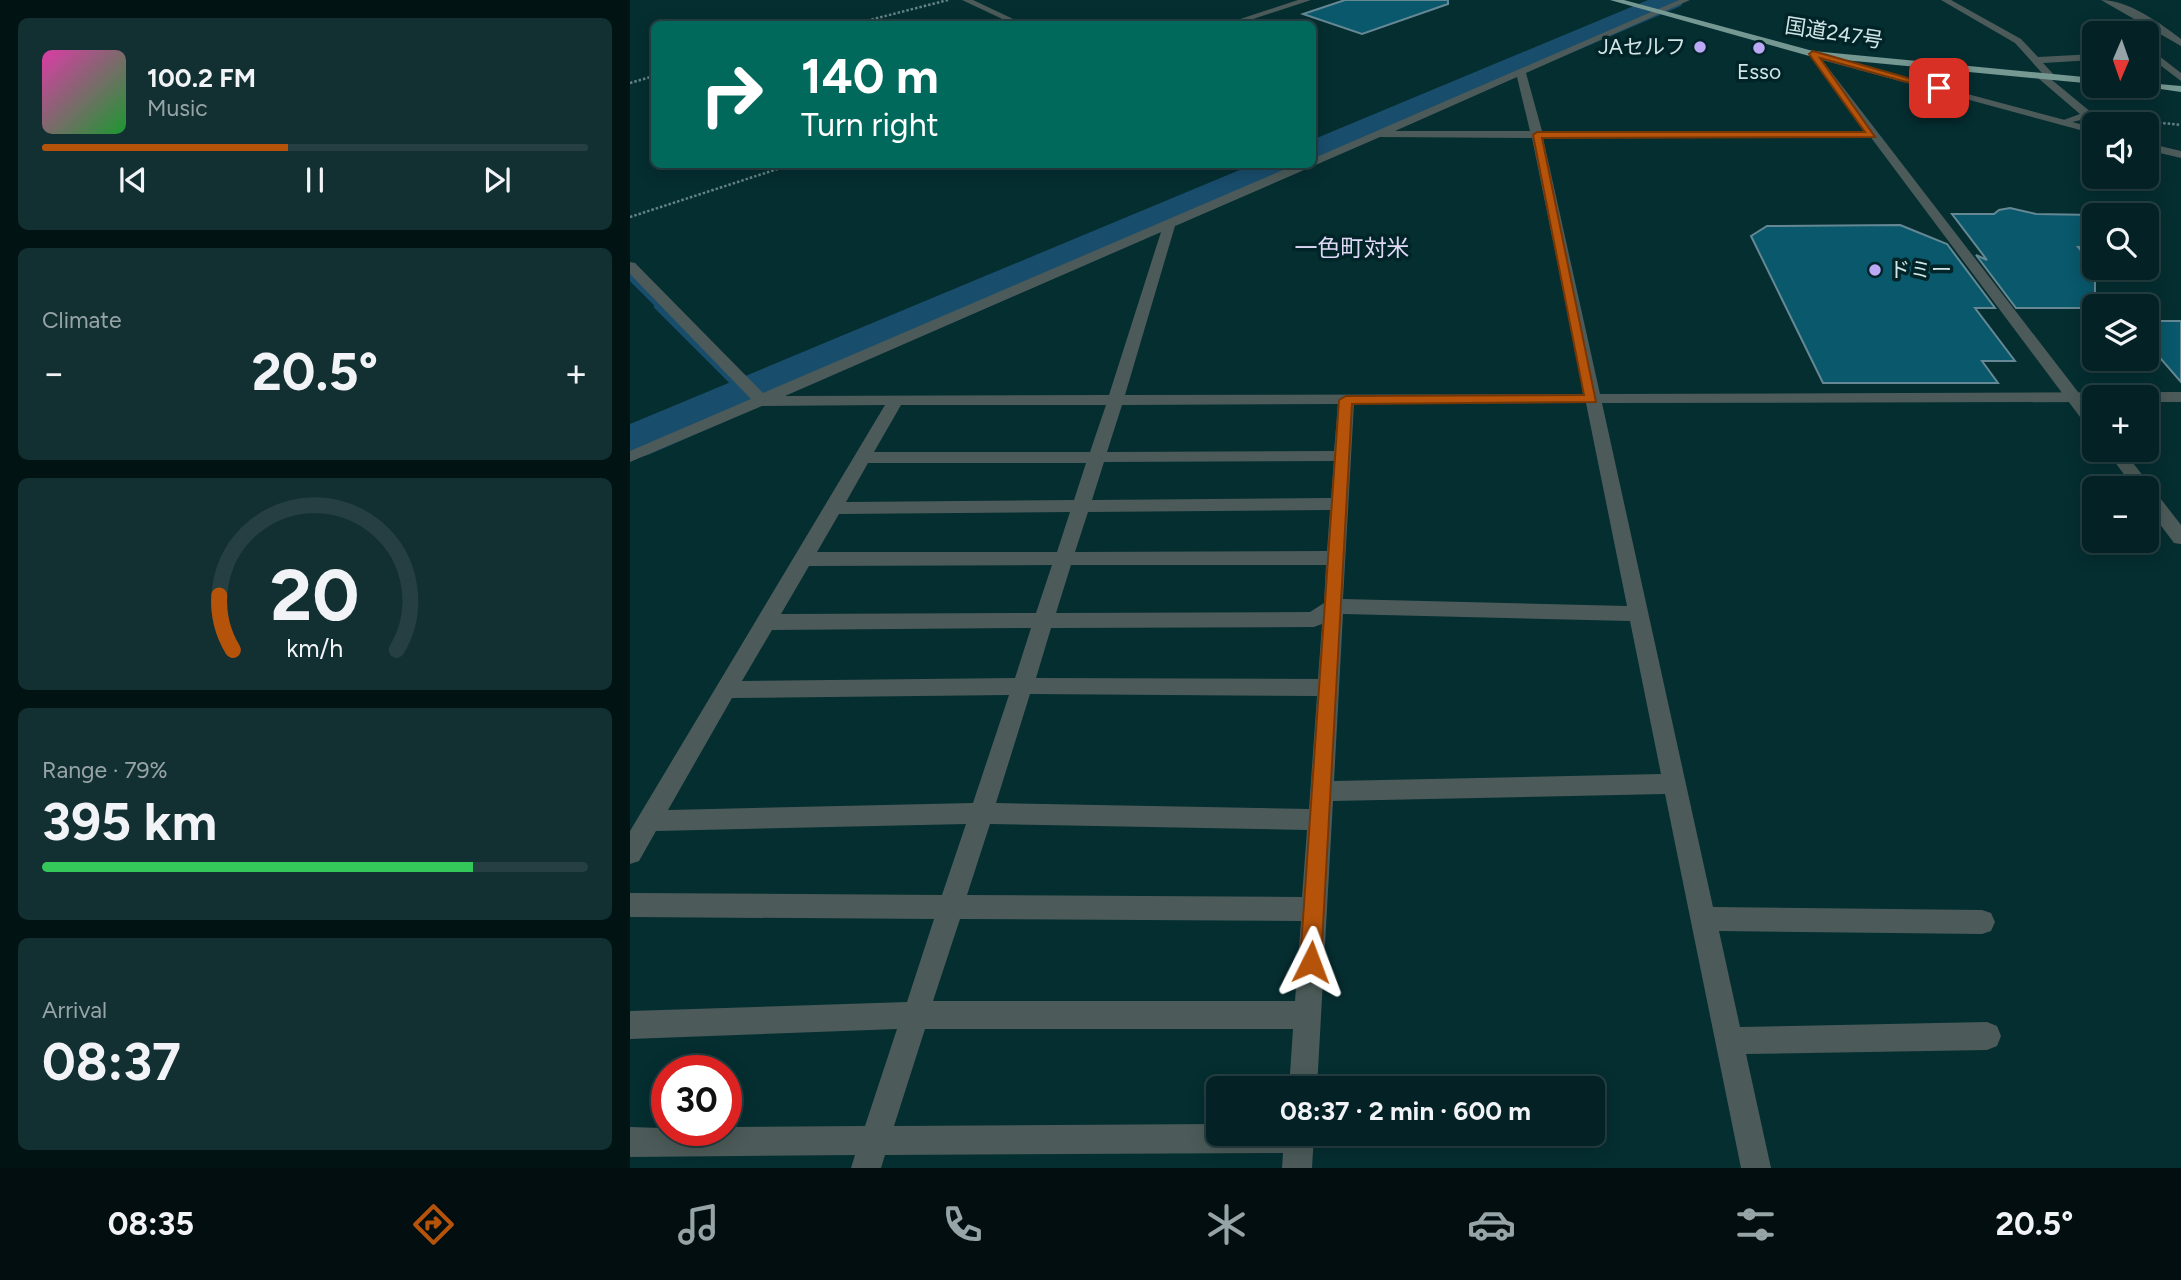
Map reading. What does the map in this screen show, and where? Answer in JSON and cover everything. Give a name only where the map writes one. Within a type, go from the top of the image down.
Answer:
[{"type":"highway","name":"国道247号","points":[[1614,0],[1813,54],[2082,80]]},
{"type":"highway","points":[[2160,87],[2181,89]]},
{"type":"street","points":[[966,0],[1012,21]]},
{"type":"street","points":[[1240,21],[1307,0]]},
{"type":"street","points":[[1316,160],[1521,74],[1686,0]]},
{"type":"street","points":[[1945,0],[2018,41],[2047,76],[2085,112]]},
{"type":"street","points":[[2105,0],[2159,27],[2181,43]]},
{"type":"street","points":[[2160,53],[2181,51]]},
{"type":"street","points":[[1813,54],[2082,128]]},
{"type":"street","points":[[1813,54],[2082,408]]},
{"type":"street","points":[[2036,61],[2082,58]]},
{"type":"street","points":[[2160,62],[2181,78]]},
{"type":"street","points":[[1521,74],[1537,135],[1756,1168]]},
{"type":"street","points":[[2065,123],[2082,117]]},
{"type":"street","points":[[1379,134],[1872,135]]},
{"type":"street","points":[[2159,149],[2181,155]]},
{"type":"street","points":[[630,457],[1297,168]]},
{"type":"street","points":[[870,1155],[1097,457],[1170,223]]},
{"type":"street","points":[[630,266],[762,401],[2181,397]]},
{"type":"street","points":[[1304,1076],[1346,400]]},
{"type":"street","points":[[630,853],[896,401]]},
{"type":"street","points":[[862,458],[1342,456]]},
{"type":"street","points":[[2123,462],[2134,476]]},
{"type":"street","points":[[833,508],[1339,504]]},
{"type":"street","points":[[2159,510],[2181,538]]},
{"type":"street","points":[[803,559],[1063,561],[1335,558]]},
{"type":"street","points":[[766,622],[1314,618],[1332,606],[1637,614]]},
{"type":"street","points":[[726,690],[1023,686],[1328,688]]},
{"type":"street","points":[[1321,791],[1673,784]]},
{"type":"street","points":[[649,821],[982,813],[1319,820]]},
{"type":"street","points":[[630,905],[1314,909]]},
{"type":"street","points":[[1702,919],[1982,922]]},
{"type":"street","points":[[630,1025],[916,1015],[1307,1015]]},
{"type":"street","points":[[1729,1041],[1987,1036]]},
{"type":"street","points":[[630,1142],[870,1155],[1206,1140]]},
{"type":"street","points":[[1297,1168],[1298,1146]]},
{"type":"path","points":[[866,21],[948,0]]},
{"type":"path","points":[[630,83],[651,77]]},
{"type":"path","points":[[2159,123],[2181,125]]},
{"type":"path","points":[[630,216],[780,168]]},
{"type":"building","points":[[1345,0],[1448,0],[1448,4],[1362,34],[1303,14]]},
{"type":"building","points":[[2010,208],[2036,214],[2082,215],[2082,247],[2078,247],[2082,251],[2082,280],[2095,280],[2095,294],[2082,294],[2082,308],[2016,308],[1976,255],[1987,260],[1952,214],[1994,214]]},
{"type":"building","points":[[1900,225],[1947,244],[1995,308],[1975,308],[2015,361],[1982,361],[1998,383],[1823,383],[1751,236],[1767,226]]},
{"type":"building","points":[[2159,321],[2181,321],[2181,382],[2159,357]]},
{"type":"waterway","points":[[1316,151],[1671,0]]},
{"type":"waterway","points":[[630,443],[1277,168]]},
{"type":"waterway","points":[[630,277],[660,307]]},
{"type":"waterway","points":[[658,306],[746,394]]},
{"type":"place","name":"JAセルフ","points":[[1700,47]]},
{"type":"place","name":"Esso","points":[[1759,48]]},
{"type":"place","name":"ドミー","points":[[1875,270]]},
{"type":"district","name":"一色町対米","points":[[1352,248]]},
{"type":"route","points":[[1311,962],[1346,400],[1591,399],[1537,135],[1872,135],[1813,54],[1939,88]]}]
